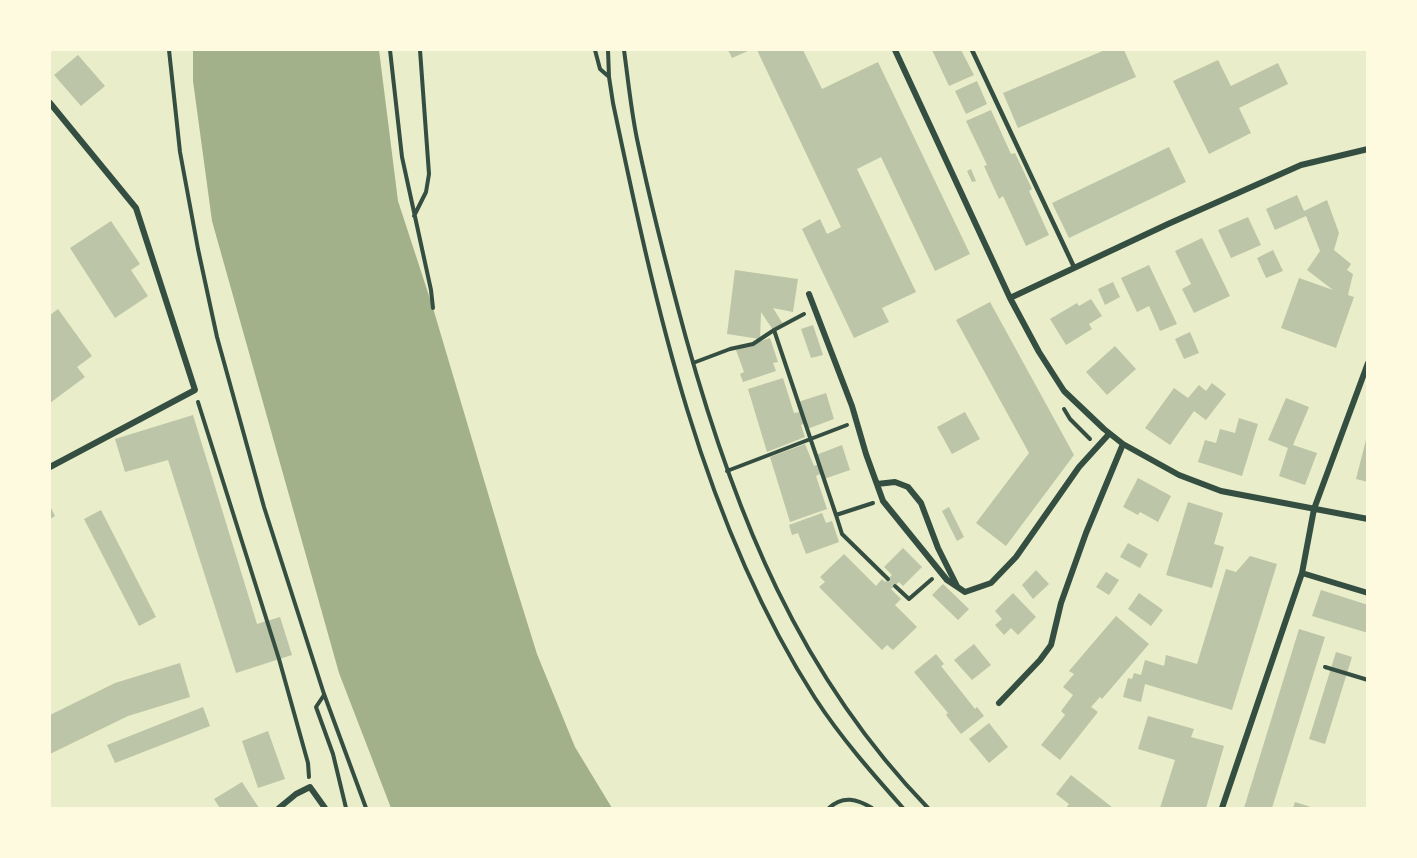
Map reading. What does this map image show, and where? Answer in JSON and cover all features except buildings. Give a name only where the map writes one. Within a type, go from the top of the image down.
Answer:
[{"type":"street","points":[[895,50],[1010,297],[1039,352],[1064,392],[1109,434],[1179,475],[1221,491],[1368,519]]},
{"type":"street","points":[[50,103],[136,208],[195,390],[50,467]]},
{"type":"street","points":[[1010,297],[1301,165],[1368,149]]},
{"type":"street","points":[[809,294],[857,421],[883,501],[947,580],[966,592],[991,583],[1016,557],[1079,467],[1109,434]]},
{"type":"street","points":[[1222,808],[1302,573],[1314,509],[1368,363]]},
{"type":"street","points":[[999,704],[1051,645],[1061,603],[1086,533],[1123,444]]},
{"type":"street","points":[[877,484],[895,482],[908,487],[921,503],[938,548],[958,587]]},
{"type":"street","points":[[1302,573],[1368,593]]},
{"type":"street","points":[[279,808],[309,787],[325,808]]},
{"type":"lane","points":[[972,50],[1074,267]]},
{"type":"path","points":[[169,50],[180,152],[217,337],[264,507],[324,694],[366,808]]},
{"type":"path","points":[[390,50],[402,157],[431,290],[432,308]]},
{"type":"path","points":[[414,216],[426,192],[429,174],[420,50]]},
{"type":"path","points":[[596,50],[600,69],[609,77]]},
{"type":"path","points":[[608,50],[609,77],[646,261],[674,367],[713,486],[738,548],[781,640],[816,699],[859,758],[903,808]]},
{"type":"path","points":[[624,50],[637,137],[669,277],[727,471],[768,574],[813,658],[864,734],[928,808]]},
{"type":"path","points":[[693,363],[730,349],[753,344],[815,307]]},
{"type":"path","points":[[774,330],[842,534],[888,579]]},
{"type":"path","points":[[195,390],[279,659],[308,763],[309,787]]},
{"type":"path","points":[[1064,409],[1070,419],[1092,441],[1100,444]]},
{"type":"path","points":[[727,471],[857,421]]},
{"type":"path","points":[[836,515],[883,501]]},
{"type":"path","points":[[895,586],[909,599],[940,572]]},
{"type":"path","points":[[1325,667],[1368,680]]},
{"type":"path","points":[[324,694],[316,707],[333,754],[346,808]]},
{"type":"path","points":[[829,808],[846,799],[872,808]]},
{"type":"shaded area","points":[[193,50],[379,50],[398,201],[433,308],[509,564],[537,654],[575,747],[612,808],[391,808],[339,673],[212,221],[193,81]]}]
